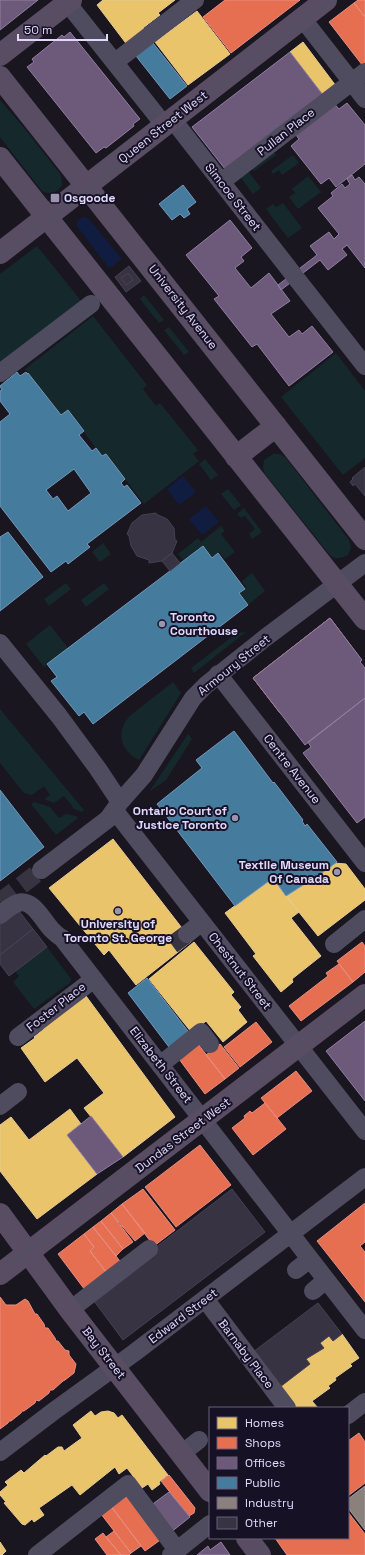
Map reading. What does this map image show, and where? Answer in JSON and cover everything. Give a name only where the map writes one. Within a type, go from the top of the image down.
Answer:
[{"type":"main road","name":"Queen Street West","points":[[0,253],[326,0]]},
{"type":"main road","points":[[0,55],[68,1]]},
{"type":"main road","name":"University Avenue","points":[[0,76],[365,539]]},
{"type":"main road","points":[[0,158],[365,618]]},
{"type":"main road","points":[[236,457],[276,426]]},
{"type":"main road","name":"Dundas Street West","points":[[0,1274],[365,995]]},
{"type":"main road","name":"Bay Street","points":[[0,1214],[70,1310],[209,1490]]},
{"type":"main road","points":[[247,1539],[260,1555]]},
{"type":"street","points":[[115,62],[195,0]]},
{"type":"street","name":"Simcoe Street","points":[[68,1],[115,62],[221,182],[363,362]]},
{"type":"street","points":[[302,18],[358,77],[365,99]]},
{"type":"street","name":"Pullan Place","points":[[221,182],[358,77]]},
{"type":"street","points":[[0,374],[91,304]]},
{"type":"street","name":"Armoury Street","points":[[41,870],[108,819],[144,774],[193,698],[218,674],[365,563]]},
{"type":"street","name":"Chestnut Street","points":[[3,645],[82,747],[117,807],[202,922],[365,1131]]},
{"type":"street","name":"Centre Avenue","points":[[218,674],[365,863]]},
{"type":"street","name":"Elizabeth Street","points":[[0,915],[14,904],[24,902],[31,906],[53,932],[62,938],[291,1234],[303,1265],[319,1285],[365,1330]]},
{"type":"street","points":[[334,944],[365,920]]},
{"type":"street","points":[[187,934],[202,922]]},
{"type":"street","name":"Foster Place","points":[[18,1037],[94,978]]},
{"type":"street","points":[[160,1065],[201,1032],[210,1044]]},
{"type":"street","points":[[0,1106],[18,1092]]},
{"type":"street","name":"Edward Street","points":[[0,1452],[206,1299],[365,1177]]},
{"type":"street","points":[[70,1310],[149,1249]]},
{"type":"street","name":"Barnaby Place","points":[[206,1299],[286,1407]]},
{"type":"street","points":[[349,1414],[365,1402]]},
{"type":"street","points":[[181,1454],[199,1440]]},
{"type":"street","points":[[37,1555],[128,1484],[174,1553],[209,1525]]},
{"type":"green space","points":[[0,100],[61,175],[62,186],[53,193],[42,191],[0,137]]},
{"type":"green space","points":[[271,148],[276,155],[254,171],[252,168],[248,171],[261,188],[253,194],[238,174]]},
{"type":"green space","points":[[293,155],[299,163],[282,175],[279,170],[273,174],[271,171]]},
{"type":"green space","points":[[308,176],[321,192],[298,209],[289,197],[295,193],[292,189]]},
{"type":"green space","points":[[283,203],[302,228],[288,238],[266,209],[273,204],[276,207]]},
{"type":"green space","points":[[37,246],[82,302],[0,366],[0,274]]},
{"type":"green space","points":[[144,295],[164,320],[159,323],[140,299]]},
{"type":"green space","points":[[93,316],[147,385],[143,389],[156,406],[160,403],[198,450],[193,454],[199,461],[144,504],[106,454],[102,456],[68,411],[61,415],[25,369]]},
{"type":"green space","points":[[169,327],[189,352],[184,355],[164,330]]},
{"type":"green space","points":[[336,353],[365,391],[365,458],[343,475],[281,397]]},
{"type":"green space","points":[[273,454],[280,454],[286,458],[349,540],[351,548],[348,555],[334,558],[330,555],[265,474],[263,468],[264,460]]},
{"type":"green space","points":[[205,459],[218,475],[211,480],[199,464]]},
{"type":"green space","points":[[228,489],[241,505],[234,510],[221,494]]},
{"type":"green space","points":[[244,508],[262,532],[252,539],[249,534],[255,529],[245,516],[241,518],[237,514]]},
{"type":"green space","points":[[221,526],[225,531],[221,534],[235,552],[225,559],[219,552],[212,558],[203,546],[183,560],[178,554],[198,538],[201,542]]},
{"type":"green space","points":[[103,543],[111,554],[100,562],[92,552]]},
{"type":"green space","points":[[252,573],[265,591],[248,605],[239,593],[246,587],[242,581]]},
{"type":"green space","points":[[66,583],[71,589],[49,606],[44,599]]},
{"type":"green space","points":[[104,583],[109,589],[86,607],[81,600]]},
{"type":"green space","points":[[50,625],[68,648],[44,667],[26,644]]},
{"type":"green space","points":[[246,632],[194,673],[191,668],[233,636],[238,633]]},
{"type":"green space","points":[[173,682],[181,693],[139,760],[127,751],[124,745],[121,733],[123,726],[132,714]]},
{"type":"green space","points":[[0,709],[84,810],[82,812],[72,808],[73,807],[64,796],[54,803],[44,799],[50,795],[44,786],[32,795],[24,793],[0,763]]},
{"type":"green space","points":[[188,734],[192,739],[166,780],[149,792]]},
{"type":"green space","points":[[34,802],[50,807],[59,818],[66,814],[76,816],[78,818],[56,835],[31,804]]},
{"type":"green space","points":[[47,947],[71,979],[71,982],[34,1009],[13,982],[19,976],[15,971]]},
{"type":"water","points":[[83,217],[88,218],[121,258],[121,260],[111,267],[108,267],[77,226],[77,221]]},
{"type":"water","points":[[183,476],[196,492],[179,505],[167,489]]},
{"type":"water","points":[[206,506],[219,522],[202,535],[189,519]]},
{"type":"building: Homes","points":[[103,0],[175,0],[158,13],[160,15],[143,28],[146,33],[128,46],[97,5]]},
{"type":"building: Homes","points":[[197,11],[230,54],[188,85],[155,42]]},
{"type":"building: Homes","points":[[303,42],[336,86],[323,95],[290,52]]},
{"type":"building: Homes","name":"University of Toronto St. George","points":[[113,839],[192,941],[136,985],[109,950],[104,955],[49,888]]},
{"type":"building: Homes","points":[[334,863],[346,864],[365,889],[365,900],[318,936],[286,896],[322,873]]},
{"type":"building: Homes","points":[[273,878],[299,912],[291,918],[321,956],[292,979],[293,982],[281,992],[253,956],[256,954],[225,913]]},
{"type":"building: Homes","points":[[194,942],[234,992],[231,995],[241,1007],[238,1010],[247,1022],[223,1042],[206,1021],[192,1033],[149,979]]},
{"type":"building: Homes","points":[[86,996],[175,1117],[123,1157],[84,1108],[104,1093],[77,1058],[45,1082],[21,1048],[35,1038],[34,1037],[44,1029],[43,1028]]},
{"type":"building: Homes","points":[[70,1109],[81,1124],[67,1135],[97,1174],[37,1219],[0,1171],[0,1125],[11,1117],[29,1140]]},
{"type":"building: Homes","points":[[342,1334],[359,1358],[350,1364],[352,1366],[335,1378],[336,1380],[328,1386],[330,1388],[312,1401],[317,1407],[290,1407],[280,1387],[310,1364],[306,1359],[324,1348],[320,1343],[329,1336],[333,1341]]},
{"type":"building: Homes","points":[[91,1411],[95,1416],[101,1412],[108,1411],[114,1413],[118,1418],[122,1415],[168,1475],[152,1490],[148,1484],[142,1488],[127,1468],[119,1474],[115,1467],[80,1495],[72,1485],[39,1508],[44,1515],[34,1522],[32,1519],[25,1525],[22,1524],[4,1503],[6,1502],[0,1495],[0,1492],[8,1485],[5,1482],[21,1470],[24,1473],[45,1455],[46,1456],[58,1447],[62,1447],[64,1451],[82,1438],[73,1425]]},
{"type":"building: Homes","points":[[0,1542],[6,1551],[2,1555],[0,1555]]},
{"type":"building: Shops","points":[[225,0],[300,0],[231,53],[203,17]]},
{"type":"building: Shops","points":[[358,0],[365,0],[365,17],[354,3]]},
{"type":"building: Shops","points":[[354,3],[365,17],[365,64],[363,66],[329,22]]},
{"type":"building: Shops","points":[[330,618],[357,654],[280,713],[253,678]]},
{"type":"building: Shops","points":[[362,942],[365,946],[365,972],[353,982],[337,961]]},
{"type":"building: Shops","points":[[339,964],[353,982],[301,1021],[289,1006],[328,976],[326,973]]},
{"type":"building: Shops","points":[[256,1022],[272,1042],[240,1067],[224,1047]]},
{"type":"building: Shops","points":[[195,1040],[225,1079],[205,1094],[176,1055]]},
{"type":"building: Shops","points":[[220,1044],[239,1068],[225,1079],[206,1055]]},
{"type":"building: Shops","points":[[296,1071],[312,1091],[277,1118],[261,1098]]},
{"type":"building: Shops","points":[[265,1103],[286,1129],[253,1155],[232,1128],[245,1118],[244,1116],[250,1111],[252,1113]]},
{"type":"building: Shops","points":[[200,1145],[231,1185],[176,1227],[145,1187]]},
{"type":"building: Shops","points":[[143,1189],[175,1230],[154,1246],[122,1204]]},
{"type":"building: Shops","points":[[365,1203],[365,1242],[360,1246],[365,1252],[365,1302],[317,1241]]},
{"type":"building: Shops","points":[[122,1204],[145,1233],[135,1241],[111,1213]]},
{"type":"building: Shops","points":[[111,1213],[133,1242],[123,1249],[101,1221]]},
{"type":"building: Shops","points":[[101,1221],[123,1249],[116,1256],[93,1227]]},
{"type":"building: Shops","points":[[93,1227],[123,1265],[109,1276],[90,1251],[94,1247],[84,1234]]},
{"type":"building: Shops","points":[[84,1234],[94,1247],[90,1251],[110,1277],[88,1294],[58,1254]]},
{"type":"building: Shops","points":[[0,1297],[6,1305],[16,1305],[25,1299],[28,1301],[35,1314],[37,1314],[44,1324],[45,1328],[48,1328],[56,1341],[58,1341],[65,1350],[69,1351],[69,1355],[76,1364],[74,1373],[53,1390],[50,1390],[49,1393],[39,1401],[36,1400],[35,1403],[22,1411],[0,1429]]},
{"type":"building: Shops","points":[[359,1433],[365,1442],[365,1483],[349,1495],[349,1440]]},
{"type":"building: Shops","points":[[169,1475],[195,1508],[194,1513],[189,1516],[161,1481]]},
{"type":"building: Shops","points":[[127,1492],[163,1538],[145,1551],[110,1505]]},
{"type":"building: Shops","points":[[111,1506],[141,1546],[131,1553],[101,1514]]},
{"type":"building: Shops","points":[[349,1513],[365,1534],[365,1555],[287,1555],[276,1539],[349,1539]]},
{"type":"building: Shops","points":[[114,1531],[131,1553],[129,1555],[121,1555],[106,1537]]},
{"type":"building: Shops","points":[[103,1533],[121,1555],[107,1555],[95,1539]]},
{"type":"building: Offices","points":[[0,0],[38,0],[0,30]]},
{"type":"building: Offices","points":[[70,32],[140,119],[133,124],[134,126],[106,148],[104,147],[96,153],[27,67],[34,62],[32,59],[62,35],[64,37]]},
{"type":"building: Offices","points":[[290,52],[323,95],[225,169],[192,127]]},
{"type":"building: Offices","points":[[331,100],[339,109],[347,103],[365,125],[365,164],[336,187],[329,178],[321,184],[291,146],[299,139],[293,131]]},
{"type":"building: Offices","points":[[352,175],[355,180],[359,177],[365,184],[365,268],[347,245],[342,249],[347,255],[328,270],[320,260],[281,290],[278,285],[317,255],[310,246],[329,232],[334,239],[339,234],[318,208],[333,196],[331,193],[342,184],[345,188],[350,184],[347,179]]},
{"type":"building: Offices","points":[[230,220],[252,248],[241,257],[244,261],[235,268],[251,288],[269,273],[290,301],[271,314],[289,337],[299,330],[302,334],[312,326],[333,352],[289,386],[257,344],[252,347],[214,299],[219,296],[186,255]]},
{"type":"building: Offices","points":[[330,618],[362,660],[360,662],[365,668],[365,698],[305,745],[253,678]]},
{"type":"building: Offices","points":[[365,698],[365,817],[357,823],[303,753],[311,747],[308,742]]},
{"type":"building: Offices","points":[[365,1021],[365,1101],[326,1051]]},
{"type":"building: Offices","points":[[91,1116],[123,1157],[97,1174],[67,1135]]},
{"type":"building: Offices","points":[[169,1492],[190,1517],[170,1533],[150,1506]]},
{"type":"building: Offices","points":[[221,1542],[230,1555],[197,1555],[208,1546],[210,1550]]},
{"type":"building: Public","points":[[153,43],[187,86],[170,99],[136,56]]},
{"type":"building: Public","points":[[183,185],[196,202],[187,209],[190,214],[184,218],[180,214],[172,220],[159,204]]},
{"type":"building: Public","points":[[17,372],[20,376],[26,372],[27,374],[28,373],[61,415],[68,410],[84,431],[79,435],[92,451],[96,448],[102,456],[106,454],[125,479],[121,483],[124,487],[127,485],[141,503],[87,544],[90,547],[68,564],[66,561],[51,572],[0,506],[0,422],[10,414],[0,401],[0,391],[2,390],[0,386]],"holes":[[[74,469],[91,493],[68,511],[57,496],[53,499],[46,490]]]},
{"type":"building: Public","points":[[8,532],[43,577],[0,611],[0,537]]},
{"type":"building: Public","name":"Toronto Courthouse","points":[[203,546],[212,558],[218,553],[245,589],[239,593],[248,605],[93,724],[84,712],[79,716],[51,681],[57,677],[47,664]]},
{"type":"building: Public","name":"Ontario Court of Justice Toronto","points":[[234,731],[303,820],[302,821],[305,826],[307,824],[337,862],[286,896],[273,878],[235,906],[157,804],[202,768],[196,760]]},
{"type":"building: Public","points":[[0,790],[44,847],[0,881]]},
{"type":"building: Public","points":[[147,978],[191,1035],[172,1051],[128,993]]},
{"type":"building: Industry","points":[[365,1486],[365,1530],[349,1509],[349,1498]]},
{"type":"building: Other","points":[[129,266],[141,281],[126,292],[115,277]]},
{"type":"building: Other","points":[[128,273],[133,280],[126,285],[121,278]]},
{"type":"building: Other","points":[[365,467],[365,496],[355,484],[353,486],[350,482],[353,479],[352,478]]},
{"type":"building: Other","points":[[156,513],[167,519],[174,528],[175,540],[177,541],[172,553],[162,561],[149,563],[149,560],[137,556],[131,546],[129,536],[127,534],[132,523],[142,515]]},
{"type":"building: Other","points":[[172,553],[180,563],[170,571],[162,561]]},
{"type":"building: Other","points":[[19,911],[33,929],[0,955],[0,925]]},
{"type":"building: Other","points":[[33,929],[47,947],[9,976],[0,964],[0,955]]},
{"type":"building: Other","points":[[232,1189],[265,1232],[123,1340],[91,1297]]},
{"type":"building: Other","points":[[318,1303],[342,1334],[333,1341],[329,1336],[320,1343],[324,1348],[306,1359],[310,1364],[280,1387],[253,1352]]},
{"type":"tunnel","points":[[0,902],[41,870]]},
{"type":"tunnel","points":[[172,945],[187,934]]},
{"type":"tram line","points":[[0,257],[331,0]]},
{"type":"tram line","points":[[0,1271],[365,992]]},
{"type":"place","name":"Osgoode","points":[[55,198]]},
{"type":"place","name":"Toronto Courthouse","points":[[162,624]]},
{"type":"place","name":"Ontario Court of Justice Toronto","points":[[235,818]]},
{"type":"place","name":"Textile Museum Of Canada","points":[[337,872]]},
{"type":"place","name":"University of Toronto St. George","points":[[118,911]]}]
